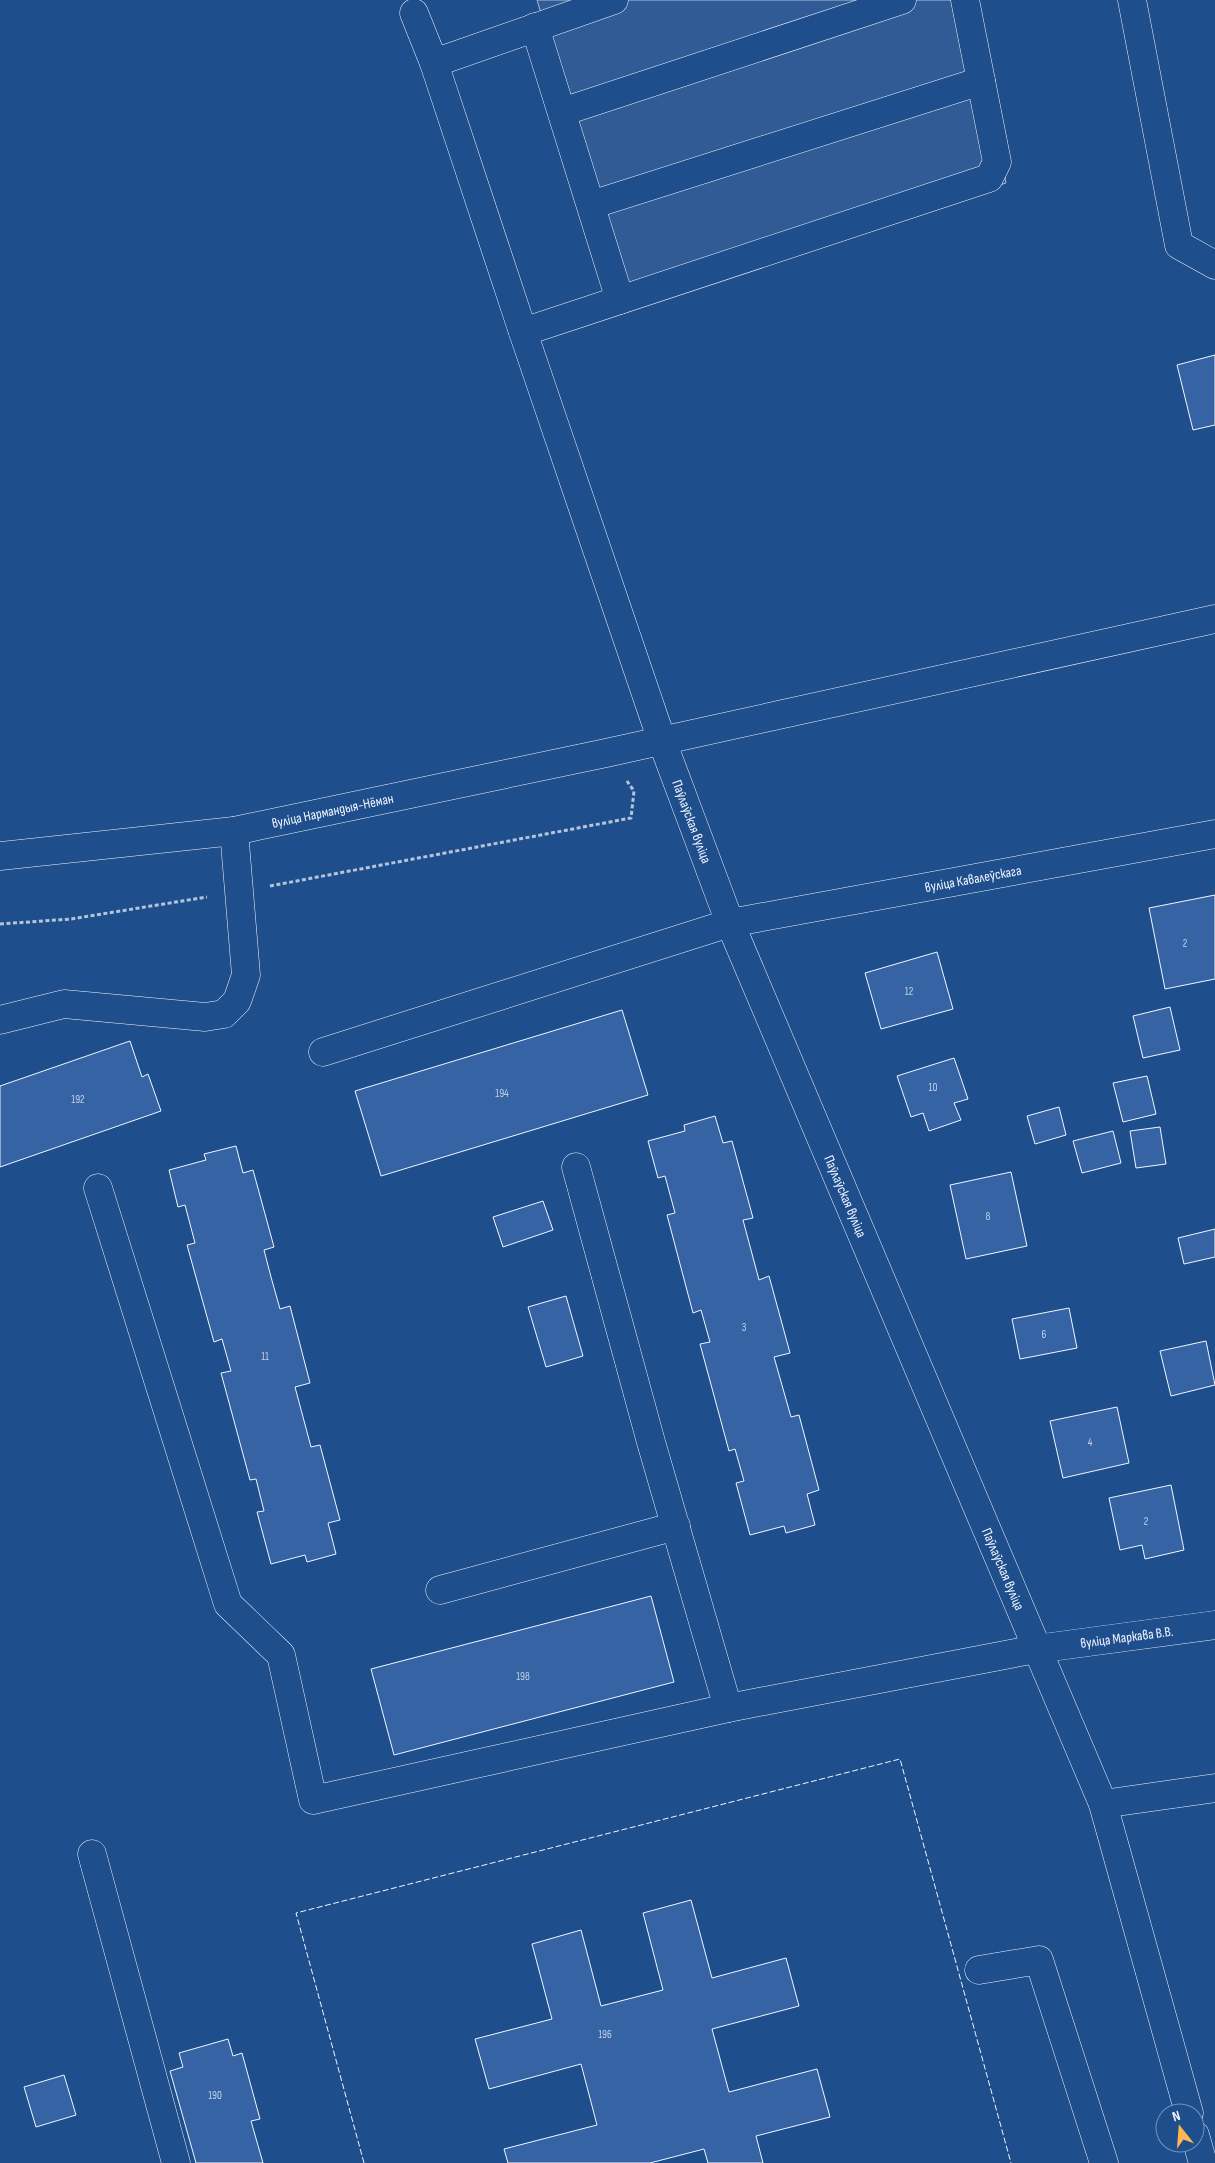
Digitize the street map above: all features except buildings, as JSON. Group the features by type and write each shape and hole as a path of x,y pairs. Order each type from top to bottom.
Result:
{"street":[{"path":"434,62 614,0"},
{"path":"562,112 902,0"},
{"path":"523,332 989,178 997,162 965,0"},
{"path":"1132,0 1180,245 1215,265"},
{"name":"Паўлаўская вуліца","path":"414,13 434,62 523,332 662,741 730,923 1103,1804 1186,2103"},
{"path":"535,27 620,300"},
{"path":"591,205 981,81"},
{"name":"вуліца Нармандыя-Нёман","path":"0,856 234,831 662,741 1215,619"},
{"path":"0,1020 64,1004 205,1017 224,1014 238,1001 246,975 234,831"},
{"name":"вуліца Кавалеўскага","path":"323,1052 730,923 1215,834"},
{"path":"576,1166 651,1442 728,1708"},
{"name":"вуліца Маркава В.В.","path":"98,1188 228,1604 282,1655 313,1800 728,1708 1036,1648 1215,1625"},
{"path":"440,1590 676,1526"},
{"path":"1103,1804 1215,1788"},
{"path":"92,1854 176,2163"},
{"path":"979,1970 1039,1960 1104,2163"}],"path":[{"path":"0,924 70,919 239,892 631,818"}],"shaded area":[{"path":"537,0 973,0 1006,183 630,307"}],"fence":[{"path":"364,2163 296,1913 900,1759 1011,2163"}]}
